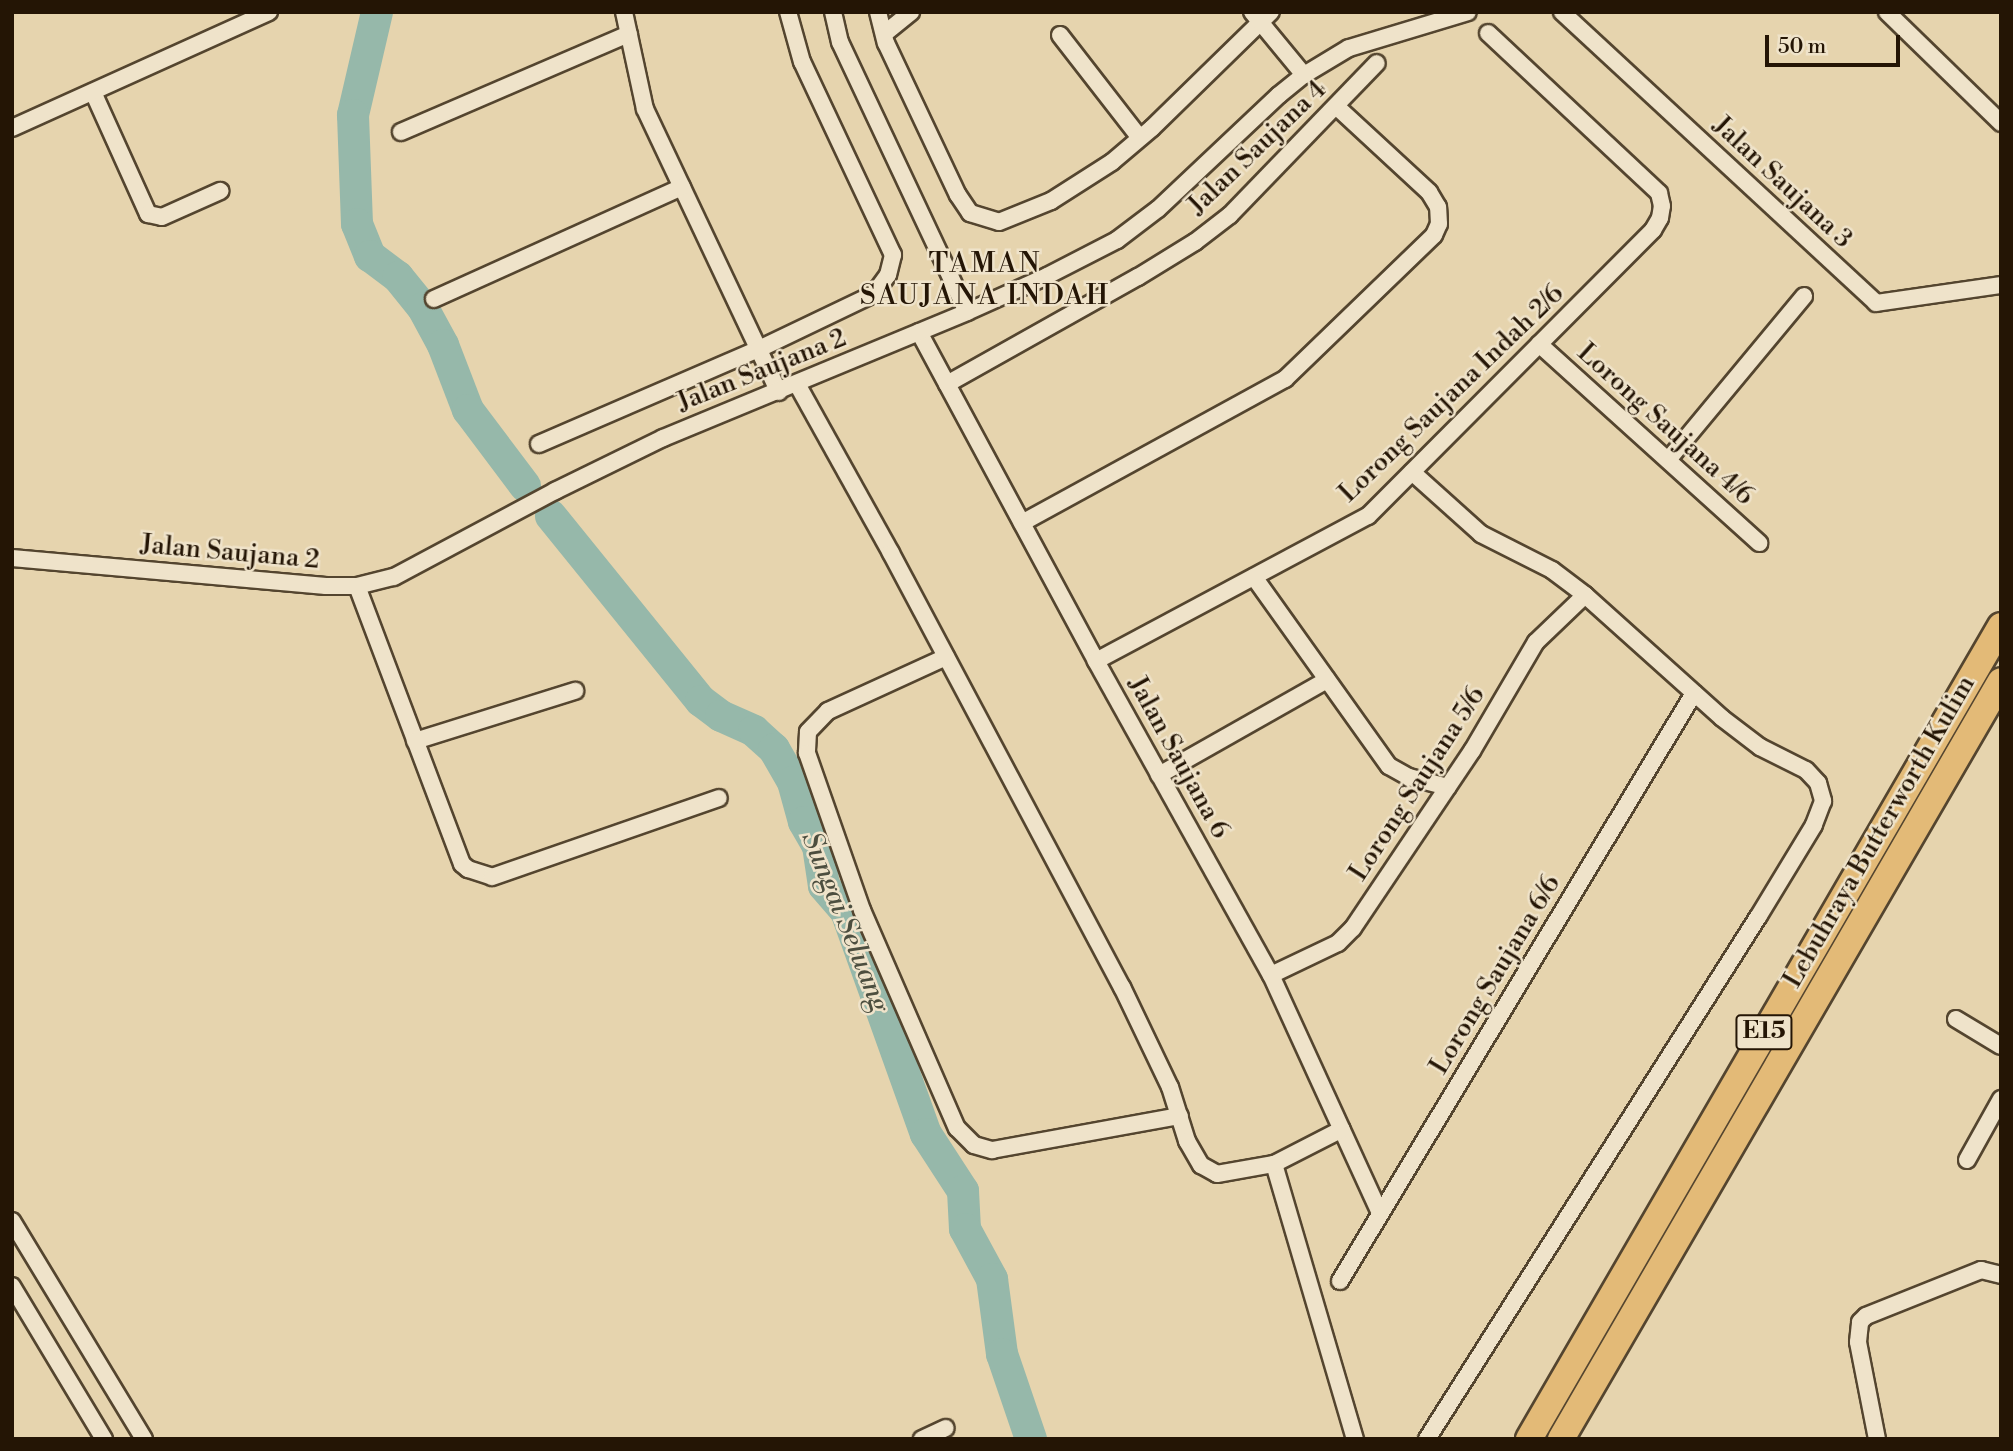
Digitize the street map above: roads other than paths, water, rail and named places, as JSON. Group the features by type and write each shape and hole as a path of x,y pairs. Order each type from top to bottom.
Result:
{"highway":[{"name":"Lebuhraya Butterworth Kulim","path":"1529,1439 2001,626"},
{"name":"Lebuhraya Butterworth Kulim","path":"1561,1439 2001,681"}],"street":[{"path":"12,128 269,12"},
{"path":"624,12 645,109 779,392"},
{"path":"539,444 759,349 874,294 888,275 893,255 799,55 788,12"},
{"path":"833,12 845,53 967,312"},
{"path":"878,12 884,33 958,195 970,213 999,222 1014,219 1051,201 1112,162 1140,138 1262,16 1304,75"},
{"path":"884,33 911,12"},
{"name":"Jalan Saujana 2","path":"12,558 326,586 357,586 394,578 555,491 650,444 967,312 1047,276 1117,240 1158,209 1279,95 1304,75 1349,48 1468,12"},
{"name":"Jalan Saujana 3","path":"1562,12 1875,303 2001,285"},
{"path":"1886,12 2001,123"},
{"name":"Lorong Saujana Indah 2/6","path":"1096,661 1368,516 1653,230 1660,218 1662,206 1659,193 1488,33"},
{"path":"401,132 629,34"},
{"path":"1060,36 1140,138"},
{"name":"Jalan Saujana 4","path":"947,384 1195,242 1230,215 1377,63"},
{"path":"93,92 148,214 162,217 220,191"},
{"path":"1022,523 1285,379 1434,234 1439,224 1438,207 1429,192 1337,107"},
{"path":"434,299 682,187"},
{"path":"1668,460 1804,296"},
{"name":"Jalan Saujana 6","path":"919,332 1096,661 1271,975 1381,1213"},
{"name":"Lorong Saujana 4/6","path":"1539,345 1759,543"},
{"path":"797,384 1122,987 1170,1087 1187,1141 1201,1165 1217,1174 1274,1164 1342,1129"},
{"path":"1412,472 1480,534 1552,570 1585,595 1694,693 1760,747 1806,771 1818,783 1823,801 1814,825 1758,917 1427,1439"},
{"path":"1254,577 1389,766 1409,776 1448,786"},
{"path":"357,586 462,864 480,875 492,877 719,798"},
{"name":"Lorong Saujana 5/6","path":"1271,975 1338,943 1353,928 1448,786 1536,642 1585,595"},
{"path":"946,657 828,711 808,732 807,753 862,910 957,1128 974,1145 992,1150 1180,1116"},
{"path":"1159,775 1327,680"},
{"path":"415,741 575,691"},
{"name":"Lorong Saujana 6/6","path":"1340,1281 1694,693"},
{"path":"1956,1018 2001,1046"},
{"path":"1967,1160 2001,1099"},
{"path":"1274,1164 1355,1439"},
{"path":"12,1221 144,1439"},
{"path":"1877,1439 1858,1342 1857,1329 1860,1322 1866,1316 1981,1270 2001,1275"},
{"path":"12,1286 104,1439"},
{"path":"922,1439 946,1428"}],"waterway":[{"name":"Sungai Seluang","path":"377,12 353,115 357,224 370,256 398,277 423,308 443,345 468,410 525,486"},
{"name":"Sungai Seluang","path":"551,516 701,701 721,716 754,731 774,749 793,782 804,822 818,846 824,886 846,911 926,1134 963,1191 965,1229 992,1279 1002,1354 1031,1439"}],"district":[{"name":"TAMAN SAUJANA INDAH","path":"985,280"}]}
